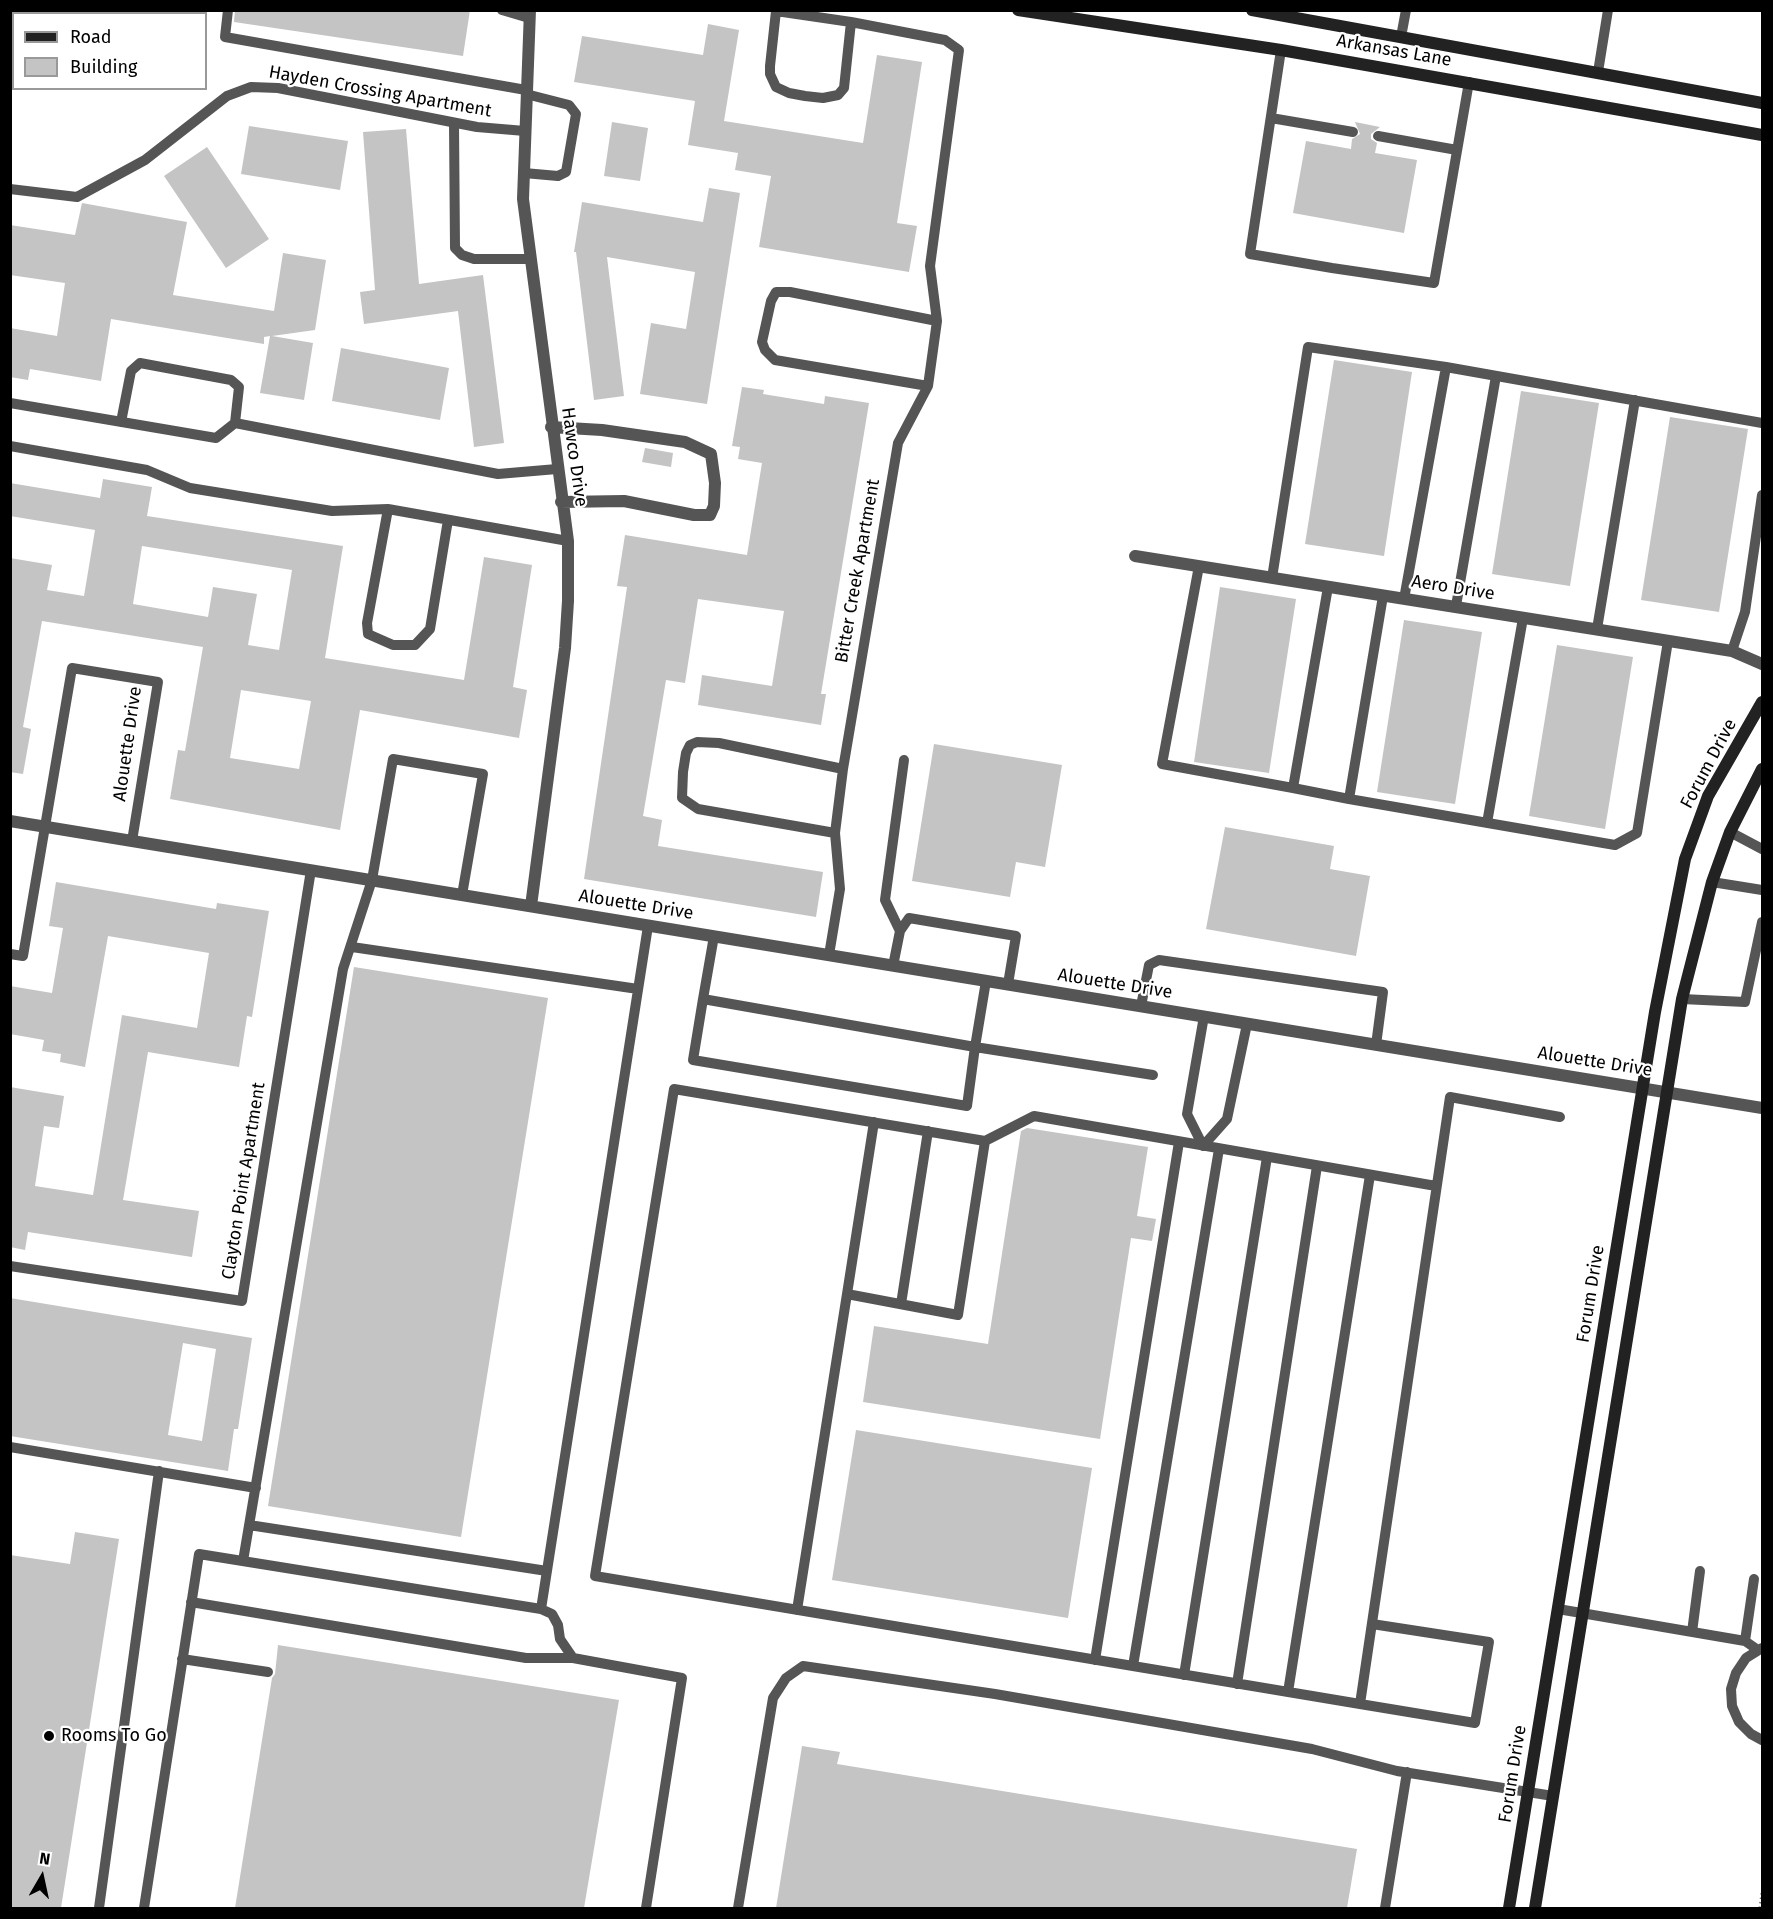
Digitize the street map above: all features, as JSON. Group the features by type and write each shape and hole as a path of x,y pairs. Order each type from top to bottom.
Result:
{"street":[{"name":"Arkansas Lane","path":"1252,10 1762,104"},
{"name":"Arkansas Lane","path":"1027,11 1281,50 1762,135"},
{"name":"Hawco Drive","path":"530,14 523,200 556,469 568,541 565,648 531,906"},
{"path":"551,427 602,430 685,442 711,454 715,483 714,506 710,515 694,515 624,501 561,502"},
{"name":"Aero Drive","path":"1135,556 1732,651 1762,664"},
{"name":"Forum Drive","path":"1509,1908 1655,1012 1685,859 1708,796 1762,702"},
{"path":"1535,1908 1682,999 1712,882 1730,832 1762,769"},
{"name":"Alouette Drive","path":"10,821 1762,1108"}],"lane":[{"path":"228,10 225,37 526,92 569,105 576,114 566,172 558,176 524,173"},
{"path":"502,10 530,14"},
{"path":"1401,37 1406,10"},
{"path":"1598,72 1608,10"},
{"name":"Bitter Creek Apartment","path":"829,955 840,889 835,833 843,769 898,443 928,386 937,321 930,266 959,50 945,40 851,22 775,11 770,74 776,87 789,93 805,96 823,98 838,95 844,88 851,22"},
{"path":"1281,50 1250,254 1434,283 1468,82"},
{"name":"Hayden Crossing Apartment","path":"10,189 77,197 145,160 227,96 251,87 278,87 454,123 525,131"},
{"path":"1271,118 1353,132"},
{"path":"454,123 455,248 462,255 474,259 530,259"},
{"path":"1378,136 1457,150"},
{"path":"928,386 775,360 765,350 762,342 771,301 776,292 790,292 937,321"},
{"path":"1272,578 1308,347 1446,367 1762,423"},
{"path":"10,403 121,422 216,438 235,423 239,387 231,380 140,363 131,371 121,422"},
{"path":"1404,599 1446,367"},
{"path":"1456,606 1496,376"},
{"path":"1597,629 1635,400"},
{"path":"235,423 498,474 556,469"},
{"path":"10,446 147,470 190,488 332,511 388,509 568,541"},
{"path":"1732,651 1745,612 1762,495"},
{"path":"388,509 368,634 393,645 415,645 430,629 448,520"},
{"path":"1199,566 1162,765 1615,845 1637,833 1668,640"},
{"path":"1293,788 1328,587"},
{"path":"1348,799 1383,596"},
{"path":"1487,823 1524,618"},
{"name":"Alouette Drive","path":"46,827 72,668 158,682 132,841"},
{"path":"835,833 698,808 682,798 683,772 686,753 690,745 697,742 719,743 843,769"},
{"path":"243,1561 343,969 372,880 393,759 483,774 462,895"},
{"path":"900,931 885,900 904,760"},
{"path":"10,954 23,956 46,827"},
{"path":"1730,832 1762,849"},
{"name":"Clayton Point Apartment","path":"10,1266 242,1301 311,870"},
{"path":"1712,882 1762,890"},
{"path":"893,966 900,931 909,918 1016,936 1008,984"},
{"path":"1682,999 1745,1002 1762,922"},
{"path":"541,1609 648,926"},
{"path":"714,936 693,1060 967,1106 986,981"},
{"path":"352,946 638,989"},
{"path":"1141,1006 1149,965 1159,960 1383,992 1376,1045"},
{"path":"703,999 975,1047 1152,1075"},
{"path":"1203,1146 1188,1114 1204,1016"},
{"path":"1203,1146 1227,1119 1247,1024"},
{"path":"1372,1624 1489,1642 1475,1724 595,1576 674,1089 985,1141 1034,1116 1436,1186"},
{"path":"1360,1704 1450,1097 1560,1117"},
{"path":"797,1610 874,1122"},
{"path":"901,1304 928,1131"},
{"path":"847,1294 958,1316 985,1141"},
{"path":"1095,1660 1179,1142"},
{"path":"1133,1666 1219,1149"},
{"path":"1184,1675 1267,1157"},
{"path":"1238,1684 1317,1166"},
{"path":"1288,1692 1370,1175"},
{"path":"10,1447 256,1488"},
{"path":"99,1908 159,1471"},
{"path":"249,1525 547,1571"},
{"path":"144,1908 199,1554 541,1609 552,1614 558,1625 560,1639 573,1658"},
{"path":"1692,1632 1700,1571"},
{"path":"1745,1641 1754,1579"},
{"path":"191,1602 526,1658 573,1658 682,1678 646,1908"},
{"path":"1558,1609 1745,1641 1760,1649 1746,1659 1736,1673 1731,1689 1732,1706 1739,1722 1751,1734 1762,1740"},
{"path":"182,1659 268,1672"},
{"path":"738,1908 773,1698 786,1678 803,1666 995,1694 1312,1749 1407,1772 1553,1796"},
{"path":"1385,1908 1407,1772"}],"path":[{"path":"1760,1908 1762,1893"}],"building":[{"path":"235,10 470,10 463,56 234,22"},
{"path":"708,24 739,30 724,121 863,143 877,55 922,62 897,223 917,226 909,272 759,247 771,176 735,170 738,153 688,145 695,101 574,82 582,36 703,55"},
{"path":"612,122 648,128 640,181 604,176"},
{"path":"1355,122 1380,127 1371,134 1371,139 1377,143 1375,153 1417,160 1404,233 1293,213 1306,141 1351,149 1352,139 1360,134"},
{"path":"249,126 348,141 340,190 241,174"},
{"path":"406,129 419,284 483,275 504,443 474,447 458,311 364,324 360,292 375,290 363,132"},
{"path":"207,147 269,239 226,268 164,176"},
{"path":"709,188 740,193 707,404 640,394 651,323 686,329 695,272 607,257 624,396 594,400 576,252 574,252 582,202 703,222"},
{"path":"82,203 187,222 173,295 274,311 283,253 326,260 315,330 272,336 313,343 304,400 260,393 270,336 264,337 264,344 111,319 101,381 30,369 28,380 10,377 10,328 57,336 65,283 10,275 10,225 75,235"},
{"path":"341,348 449,368 440,420 332,401"},
{"path":"1334,360 1412,372 1384,556 1305,544"},
{"path":"742,387 764,390 763,394 824,404 825,396 869,403 821,694 826,694 821,725 698,705 702,675 772,686 784,611 698,599 685,683 666,680 643,816 662,820 658,846 823,872 816,917 584,879 627,587 617,586 625,535 747,555 762,463 738,459 740,447 732,446"},
{"path":"1521,391 1599,403 1570,586 1492,574"},
{"path":"1670,417 1748,429 1719,612 1641,600"},
{"path":"645,448 673,453 671,467 642,462"},
{"path":"103,479 152,487 147,516 343,546 325,658 464,680 484,557 532,565 513,687 527,690 519,738 360,710 340,830 170,799 178,750 185,751 203,647 42,621 23,727 31,729 23,774 10,772 10,558 52,565 47,590 84,596 95,530 10,516 10,483 100,498","holes":["142,546 292,570 279,650 248,645 257,594 213,587 208,617 133,604","241,690 311,701 299,769 230,758"]},
{"path":"1220,587 1296,599 1269,773 1194,762"},
{"path":"1404,620 1482,632 1455,804 1377,792"},
{"path":"1557,645 1633,657 1605,829 1529,816"},
{"path":"934,744 1062,765 1045,867 1016,862 1010,897 912,881"},
{"path":"1225,827 1334,846 1330,869 1370,876 1356,956 1206,929"},
{"path":"56,882 216,909 217,903 269,911 252,1017 247,1016 239,1067 148,1052 123,1200 199,1211 192,1257 28,1232 25,1250 10,1247 10,1087 64,1096 59,1128 44,1126 35,1186 93,1195 122,1015 197,1028 209,953 108,936 85,1067 60,1062 61,1054 42,1051 44,1040 10,1034 10,986 52,993 63,928 49,926"},
{"path":"354,967 548,998 461,1537 268,1506"},
{"path":"1027,1128 1148,1147 1137,1216 1156,1219 1152,1241 1131,1238 1100,1439 863,1402 874,1326 988,1344 1021,1131"},
{"path":"10,1298 252,1338 238,1429 234,1429 228,1471 10,1436","holes":["183,1343 216,1349 202,1441 168,1435"]},
{"path":"856,1430 1092,1468 1068,1618 832,1580"},
{"name":"Rooms To Go","path":"75,1532 119,1539 61,1908 10,1908 10,1555 70,1564"},
{"path":"278,1645 619,1700 584,1908 235,1908"},
{"path":"802,1746 840,1752 837,1764 1357,1849 1347,1908 776,1908"}],"place":[{"name":"Rooms To Go","path":"49,1736"}]}
